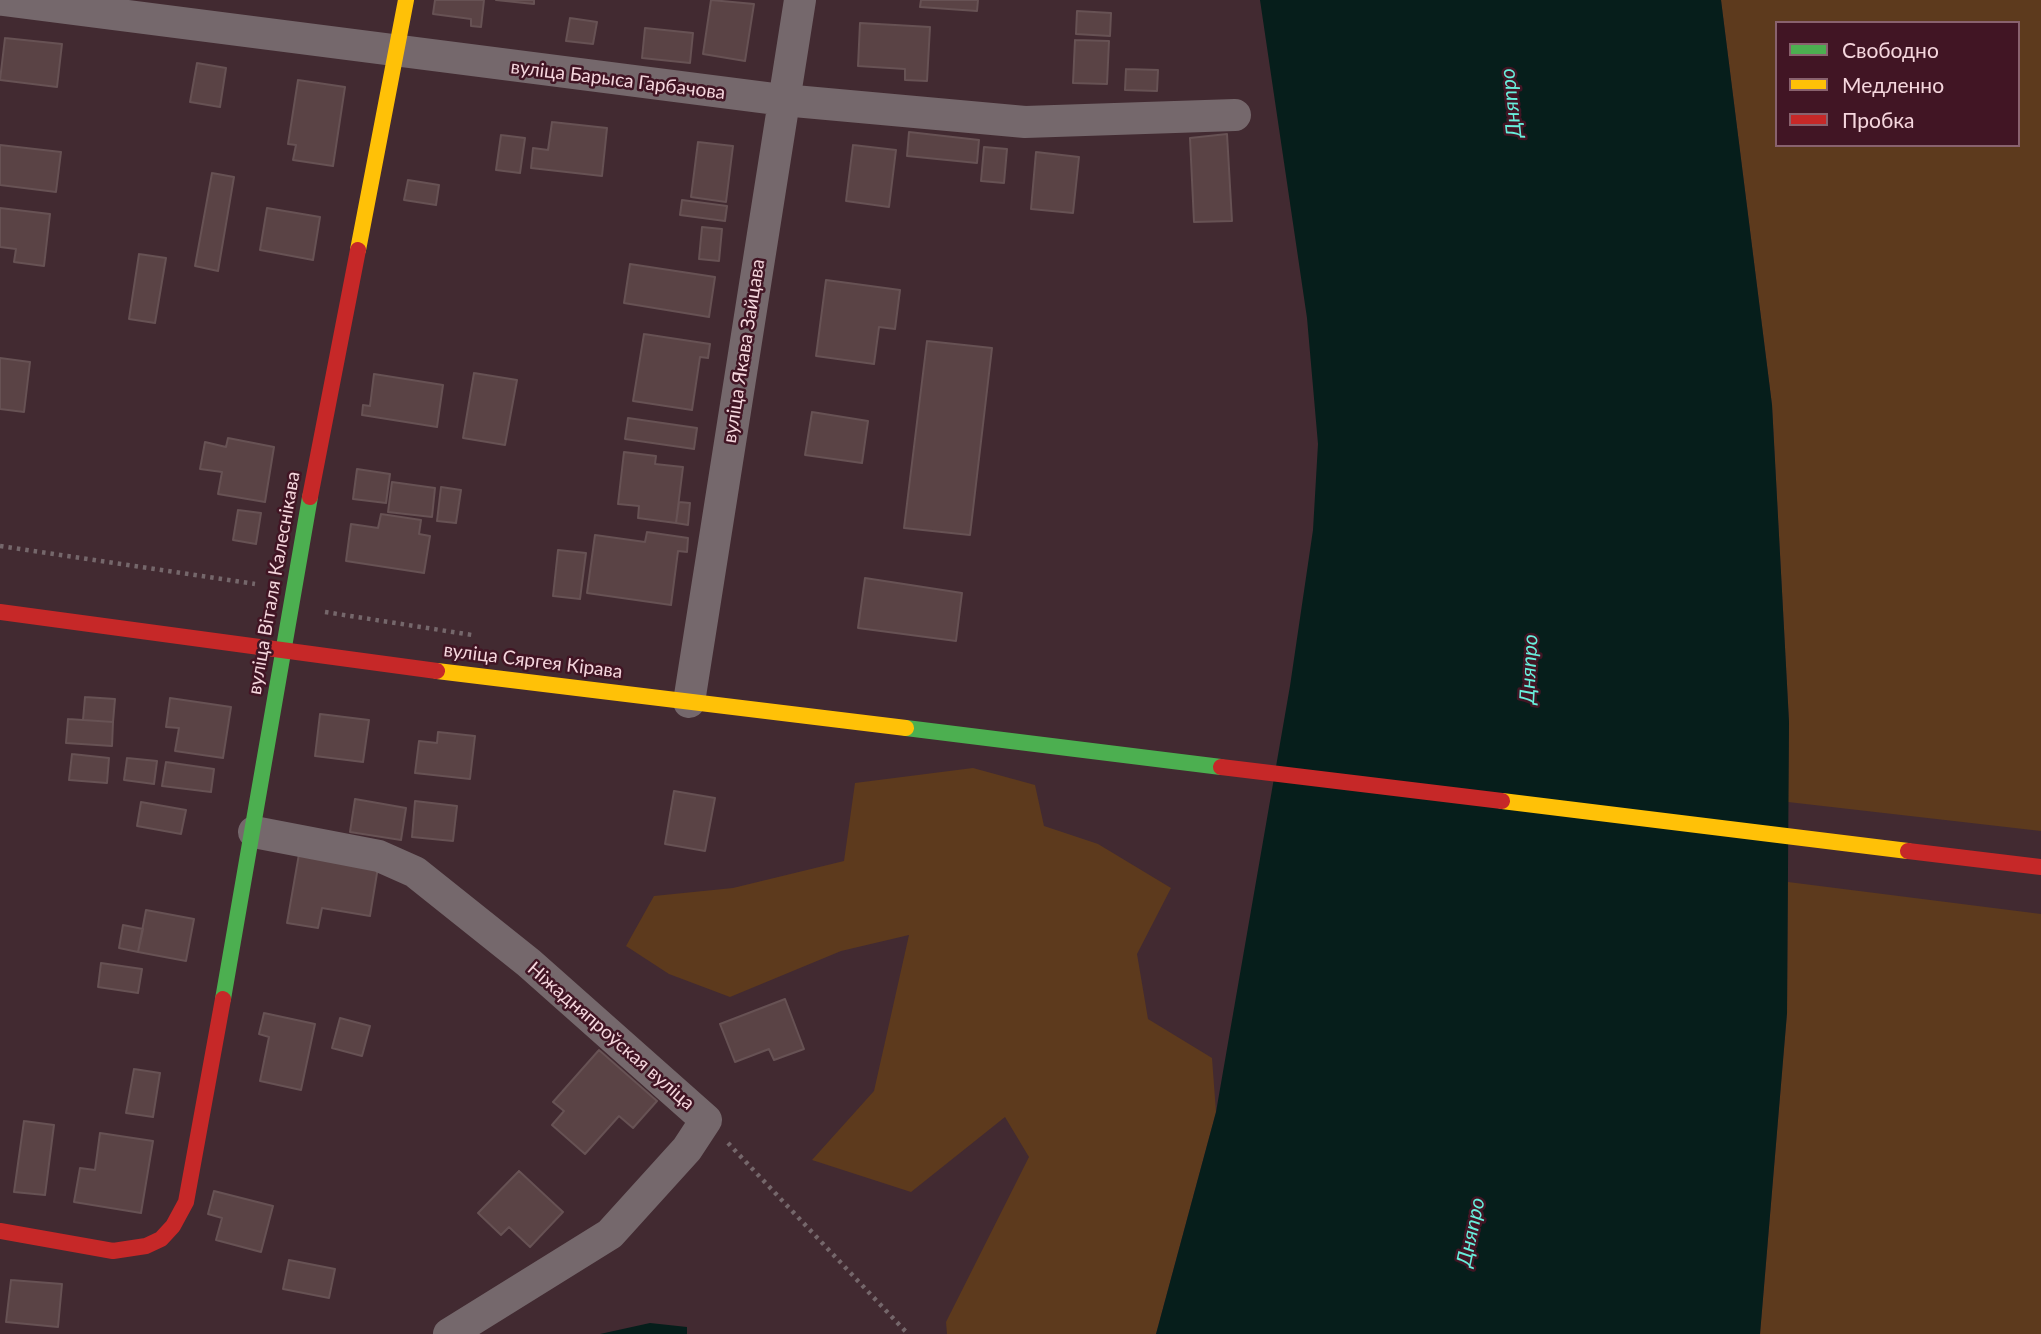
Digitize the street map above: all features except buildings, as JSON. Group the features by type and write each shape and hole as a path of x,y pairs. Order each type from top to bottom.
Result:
{"main road":[{"name":"вуліца Віталя Калеснікава","path":"0,1231 113,1251 146,1246 161,1239 173,1226 186,1202 254,832 290,598 406,0"},
{"name":"вуліца Сяргея Кірава","path":"0,612 282,652 2041,867"}],"street":[{"name":"вуліца Барыса Гарбачова","path":"3,0 783,100 1025,122 1235,115"},
{"name":"вуліца Якава Зайцава","path":"689,702 800,0"},
{"name":"Ніжадняпроўская вуліца","path":"254,832 379,856 415,872 529,963 706,1120 687,1149 610,1234 449,1334"}],"path":[{"path":"0,547 258,585 320,612 480,636"},
{"path":"706,1120 908,1334"}],"shaded area":[{"path":"1721,0 2041,0 2041,831 1788,802 1789,722 1772,405"},
{"path":"973,768 1035,785 1044,826 1098,844 1171,888 1137,954 1148,1019 1212,1058 1216,1112 1156,1334 947,1334 946,1322 1029,1157 1005,1117 911,1192 812,1160 874,1091 909,935 841,951 730,997 669,974 626,946 654,896 733,888 844,861 855,783"},
{"path":"1788,882 2041,914 2041,1334 1760,1334 1787,1013"}],"water":[{"name":"Дняпро","path":"1260,0 1721,0 1772,405 1789,722 1787,1013 1760,1334 1156,1334 1216,1112 1290,686 1313,530 1318,444 1307,318"},
{"path":"650,1323 687,1327 687,1334 600,1334"}],"traffic: fast":[{"path":"223,999 310,497"},
{"path":"906,728 1221,767"}],"traffic: slow":[{"path":"358,250 406,0"},
{"path":"437,671 906,728"},
{"path":"1502,801 1908,851"}],"traffic: jam":[{"path":"310,497 358,250"},
{"path":"0,612 437,671"},
{"path":"1221,767 1502,801"},
{"path":"1908,851 2041,867"},
{"path":"0,1231 113,1251 146,1246 161,1239 173,1226 186,1202 223,999"}]}
